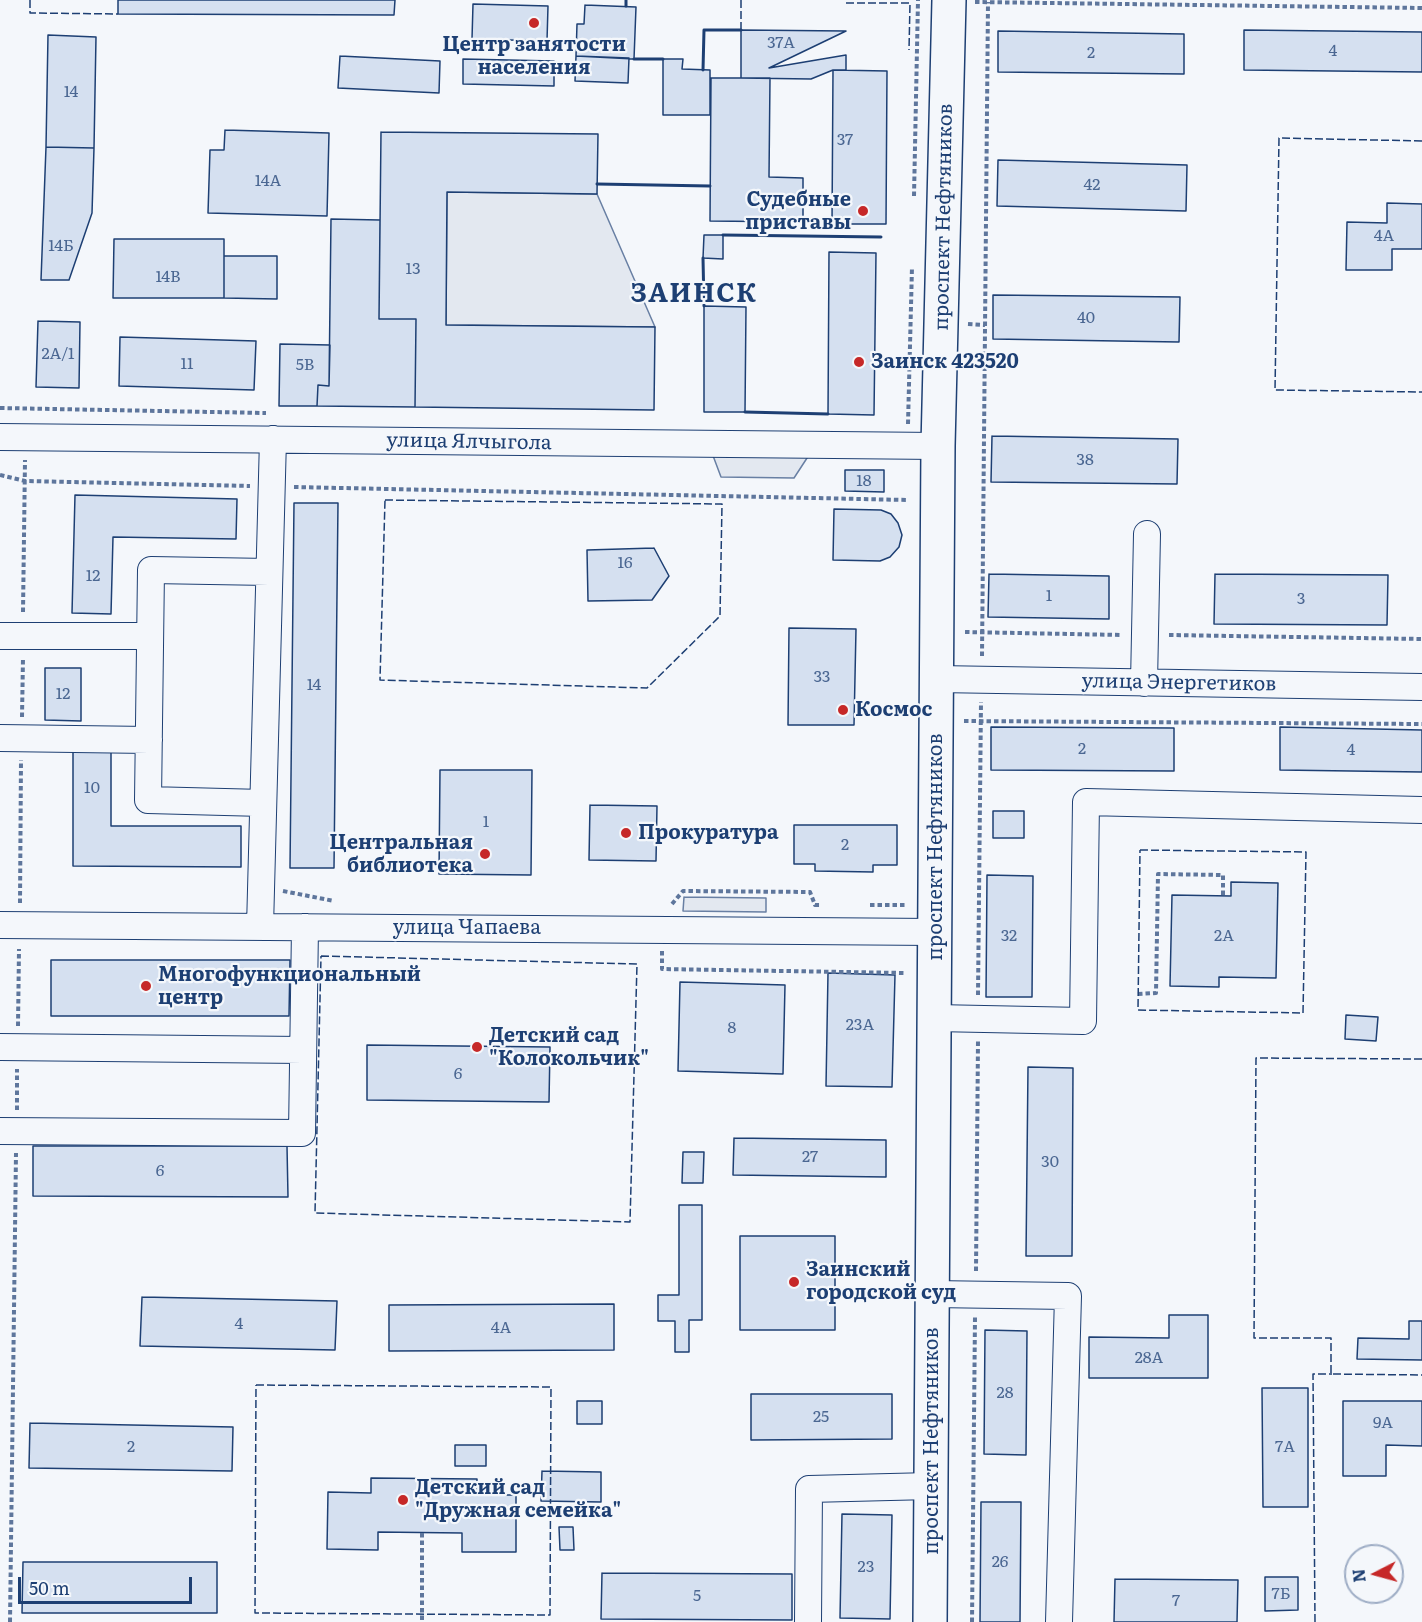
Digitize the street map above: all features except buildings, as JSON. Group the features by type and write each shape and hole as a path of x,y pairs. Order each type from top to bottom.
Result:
{"main road":[{"name":"проспект Нефтяников","path":"930,1622 938,446 950,1"}],"street":[{"name":"улица Ялчыгола","path":"0,437 938,446"},
{"path":"260,927 273,439"},
{"path":"1144,683 1147,534"},
{"path":"263,802 148,800 151,570 269,572"},
{"path":"12,636 150,636"},
{"name":"улица Энергетиков","path":"937,679 1422,687"},
{"path":"11,738 149,740"},
{"path":"935,1018 1083,1021 1086,802 1422,810"},
{"name":"улица Чапаева","path":"10,925 935,932"},
{"path":"8,1131 302,1133 305,927"},
{"path":"9,1047 303,1050"},
{"path":"933,1294 1068,1296 1059,1622"},
{"path":"808,1622 810,1489 931,1486"}],"path":[{"path":"918,0 1422,8"},
{"path":"972,1622 988,2"},
{"path":"10,1622 8,1131 12,636 25,481 26,408"},
{"path":"0,475 25,481 908,500"},
{"path":"936,721 1422,724"},
{"path":"1138,994 1156,993 1158,874 1223,875 1223,896"},
{"path":"261,886 342,901"},
{"path":"662,904 673,904 683,891 695,891 810,892 815,904 826,905"},
{"path":"860,905 905,905"},
{"path":"662,950 662,969 904,973"},
{"path":"422,1533 422,1622"}],"shaded area":[{"path":"447,192 597,194 655,327 446,325"},
{"path":"712,453 809,455 794,478 721,477"},
{"path":"684,897 766,898 766,912 683,911"}],"fence":[{"path":"30,0 30,13 118,14"},
{"path":"741,0 741,30"},
{"path":"846,3 910,3 909,50"},
{"path":"1422,141 1279,138 1275,390 1422,392"},
{"path":"385,500 722,504 720,616 647,688 380,680 385,500"},
{"path":"1140,850 1306,852 1303,1013 1138,1010 1140,850"},
{"path":"321,956 637,964 630,1222 315,1213 321,956"},
{"path":"1422,1059 1256,1058 1254,1338 1331,1338 1331,1374 1422,1375"},
{"path":"1315,1622 1313,1374 1332,1374"},
{"path":"256,1385 551,1387 550,1615 255,1613 256,1385"}],"wall":[{"path":"626,0 626,6"},
{"path":"703,70 704,30 741,30"},
{"path":"634,59 663,59"},
{"path":"597,184 710,186"},
{"path":"723,235 881,237"},
{"path":"703,258 704,306"},
{"path":"745,412 828,414"}],"place":[{"name":"Центр занятости населения","path":"534,23"},
{"name":"Судебные приставы","path":"863,211"},
{"name":"Заинск 423520","path":"859,362"},
{"name":"Космос","path":"843,710"},
{"name":"Прокуратура","path":"626,833"},
{"name":"Центральная библиотека","path":"485,854"},
{"name":"Многофункциональный центр","path":"146,986"},
{"name":"Детский сад \"Колокольчик\"","path":"477,1047"},
{"name":"Заинский городской суд","path":"794,1282"},
{"name":"Детский сад \"Дружная семейка\"","path":"403,1500"}],"district":[{"name":"ЗАИНСК","path":"694,294"}]}
